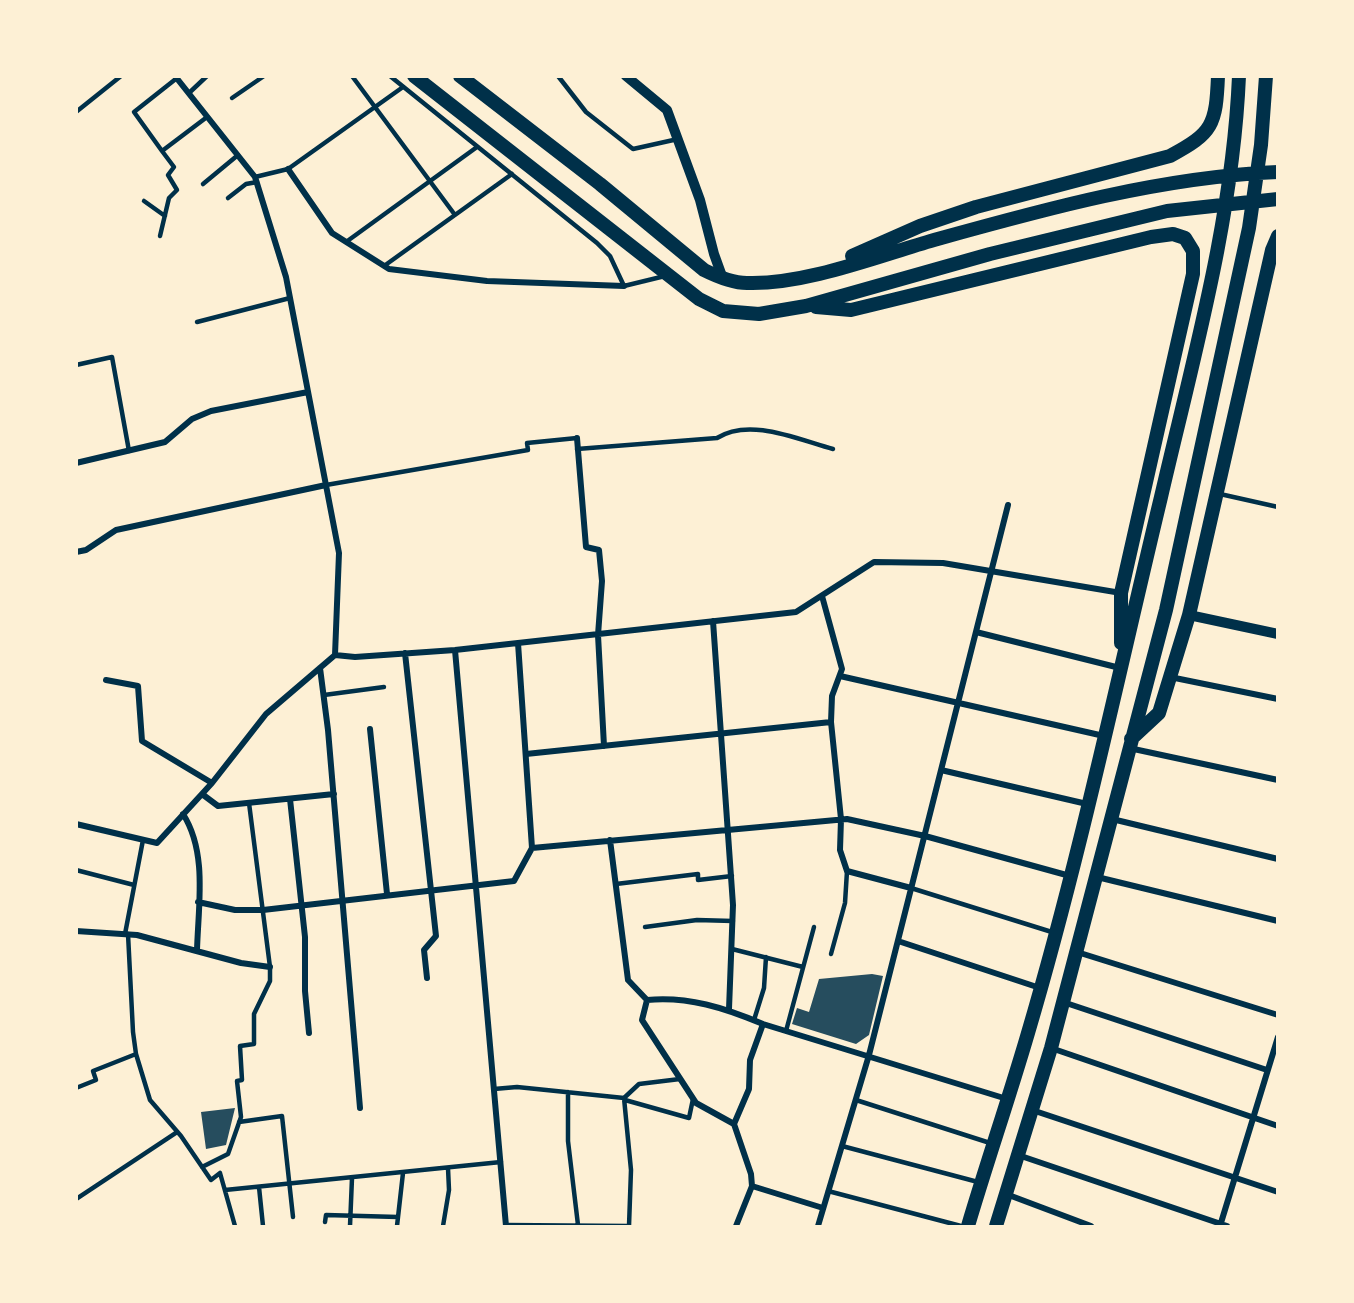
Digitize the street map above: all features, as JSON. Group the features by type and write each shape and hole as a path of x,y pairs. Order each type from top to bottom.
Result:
{"main road":[{"path":"414,76 699,298 723,311 759,314 806,306 990,254 1167,211 1278,199"},
{"path":"460,76 600,184 704,270 723,279 747,283 806,276 984,226 1160,185 1278,172"},
{"path":"806,276 920,226 965,211 1170,156 1198,141 1210,126 1217,107 1218,76"},
{"path":"968,1227 1055,933 1120,669 1221,228 1234,141 1239,76"},
{"path":"996,1227 1064,1002 1129,744 1166,610 1249,228 1261,145 1266,76"},
{"path":"806,306 851,310 1151,237 1173,234 1185,237 1193,251 1193,274 1121,593 1120,669"},
{"path":"1129,744 1159,713 1189,615 1272,250 1278,236"}],"street":[{"path":"626,76 667,110 700,200 714,255 723,279"},
{"path":"176,77 256,180 291,298 339,553 335,655"},
{"path":"288,169 332,233 389,269 487,282 624,286"},
{"path":"76,463 165,442 192,419 211,411 308,392"},
{"path":"576,438 586,547 599,550 602,581 598,635 604,746"},
{"path":"76,552 86,550 116,530 326,485"},
{"path":"819,1226 869,1055 1008,505"},
{"path":"76,824 157,843 212,783 266,714 335,655 355,657 455,650 796,612 874,562 943,563 1121,593"},
{"path":"822,596 842,669 832,696 831,722 841,819 840,850 847,871 911,888"},
{"path":"1189,615 1278,634"},
{"path":"713,621 732,876 733,921 729,1009"},
{"path":"976,632 1120,669"},
{"path":"198,902 235,910 262,910 514,881 532,848 518,643"},
{"path":"455,650 506,1226"},
{"path":"405,653 436,936 424,950 427,978"},
{"path":"320,668 334,794 360,1108"},
{"path":"840,676 1104,736"},
{"path":"1170,677 1278,699"},
{"path":"106,680 138,686 142,741 212,783"},
{"path":"526,754 831,722"},
{"path":"370,729 387,894"},
{"path":"1129,744 1278,780"},
{"path":"941,770 1088,804"},
{"path":"202,794 218,806 334,794"},
{"path":"290,799 309,1033"},
{"path":"183,814 192,828 200,886 197,951"},
{"path":"532,848 841,819 924,836 1070,876"},
{"path":"1111,819 1278,859"},
{"path":"610,840 628,980 647,1000 690,1001 729,1009 763,1024 1007,1099"},
{"path":"1096,877 1278,921"},
{"path":"76,931 126,934 242,963 270,967"},
{"path":"898,940 1040,988"},
{"path":"1077,952 1278,1015"},
{"path":"647,1000 642,1020 693,1099 734,1124 751,1174 752,1185 736,1227"},
{"path":"1064,1002 1267,1070"},
{"path":"734,1124 749,1089 750,1060 763,1024"},
{"path":"1220,1227 1278,1037"},
{"path":"1051,1048 1278,1126"},
{"path":"1032,1110 1278,1192"},
{"path":"1018,1155 1227,1227"},
{"path":"752,1185 823,1208"},
{"path":"1006,1193 1091,1227"}],"lane":[{"path":"76,112 121,76"},
{"path":"189,93 207,76"},
{"path":"232,98 264,76"},
{"path":"352,76 455,215"},
{"path":"390,76 610,256 624,286 669,275"},
{"path":"558,76 586,112 633,149 678,139"},
{"path":"160,236 169,198 177,190 168,175 174,167 134,112 176,77"},
{"path":"228,198 246,184 288,169 377,108 403,87"},
{"path":"162,151 207,117"},
{"path":"346,242 477,147"},
{"path":"203,184 238,155"},
{"path":"384,266 512,174"},
{"path":"144,201 165,216"},
{"path":"196,322 291,298"},
{"path":"76,365 112,357 129,451"},
{"path":"577,449 717,438 729,431 741,429 755,429 833,449"},
{"path":"326,485 528,450 526,443 576,438"},
{"path":"1217,494 1278,507"},
{"path":"324,695 384,687"},
{"path":"202,1167 228,1154 239,1122 237,1081 242,1080 240,1047 254,1044 254,1014 270,981 249,802"},
{"path":"143,840 126,934 136,1054 150,1100 212,1180 220,1173 235,1227"},
{"path":"76,870 134,885"},
{"path":"831,954 845,903 847,871"},
{"path":"616,884 698,874 698,880 732,876"},
{"path":"911,888 1055,933"},
{"path":"645,927 697,920 733,921"},
{"path":"786,1031 814,927"},
{"path":"732,949 803,967"},
{"path":"754,1020 764,988 766,957"},
{"path":"76,1088 96,1080 93,1071 136,1054"},
{"path":"624,1099 639,1084 680,1080"},
{"path":"494,1089 517,1087 624,1099 689,1118 693,1099"},
{"path":"568,1092 568,1141 578,1225"},
{"path":"506,1226 629,1226 631,1170 624,1099"},
{"path":"856,1100 993,1144"},
{"path":"239,1122 282,1116 293,1217"},
{"path":"76,1199 177,1132"},
{"path":"842,1146 980,1183"},
{"path":"225,1190 501,1162"},
{"path":"443,1227 447,1209 448,1168"},
{"path":"397,1227 403,1173"},
{"path":"350,1227 352,1178"},
{"path":"259,1187 263,1227"},
{"path":"828,1191 961,1227"},
{"path":"325,1222 326,1215 398,1217"}],"building":[{"path":"872,974 883,976 869,1035 856,1044 792,1024 797,1008 809,1012 819,979"},
{"path":"235,1108 226,1145 206,1149 201,1112"}]}
